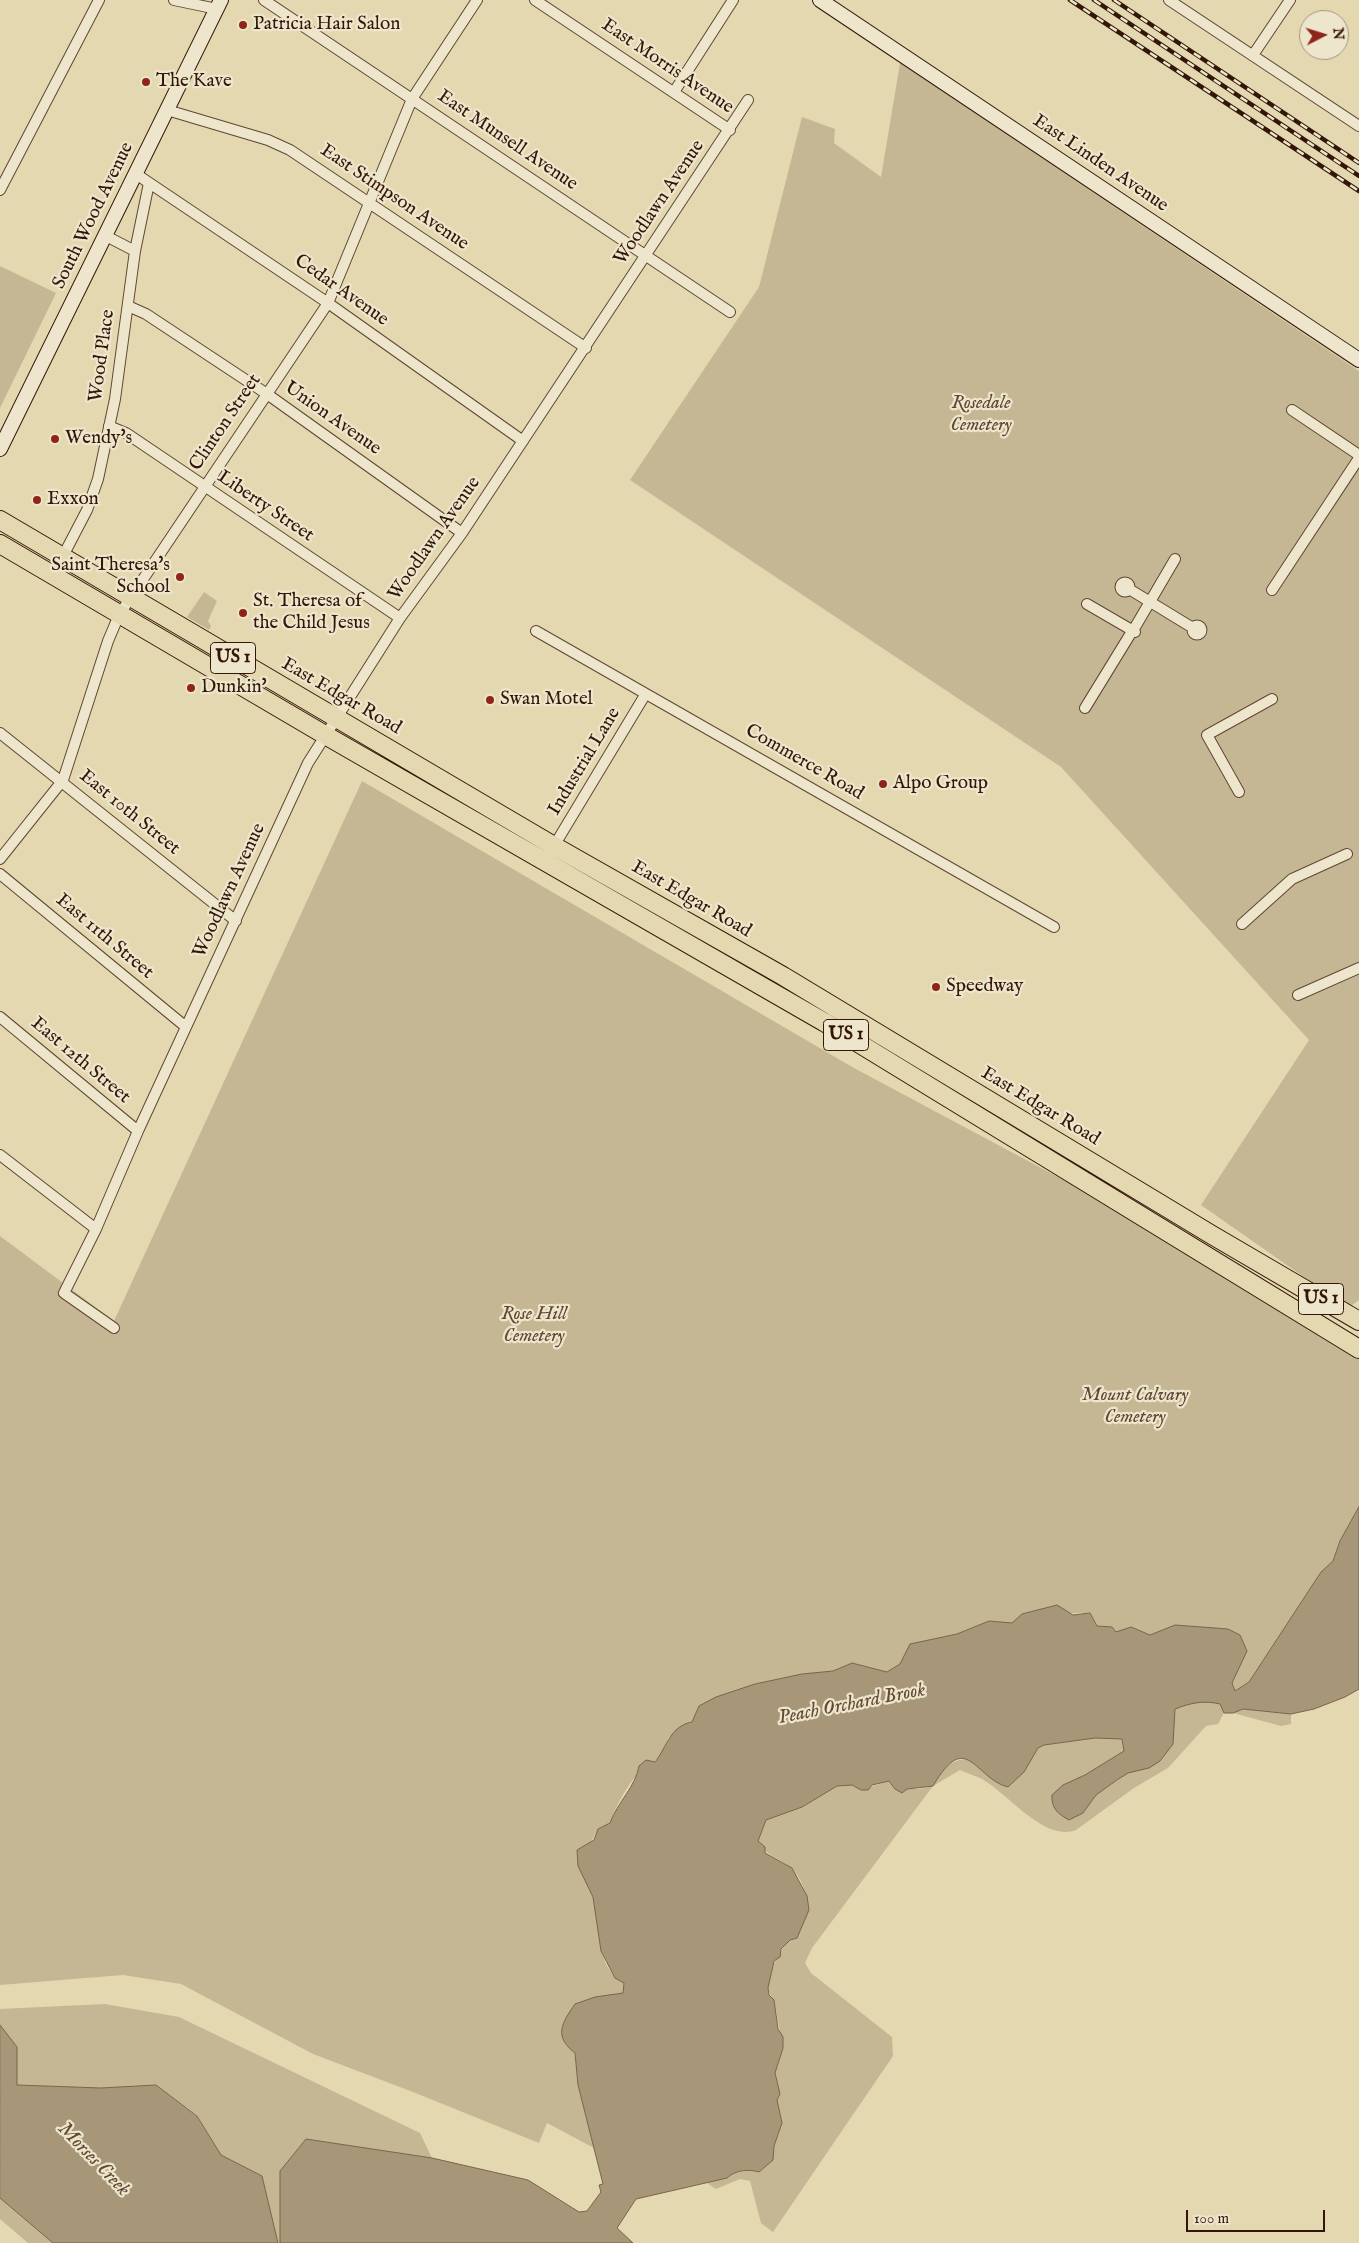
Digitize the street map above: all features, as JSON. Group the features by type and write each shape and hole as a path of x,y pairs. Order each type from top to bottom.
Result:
{"highway":[{"name":"East Edgar Road","path":"0,520 554,846 783,976 1283,1277 1338,1322 1358,1322"},
{"name":"US 1","path":"0,544 119,615"},
{"name":"East Edgar Road","path":"119,615 824,1022 1359,1349"}],"street":[{"path":"0,190 99,0"},
{"path":"174,0 219,5"},
{"name":"East Munsell Avenue","path":"264,0 730,312"},
{"name":"Clinton Street","path":"0,860 62,782 108,641 119,615 328,303 412,99 477,0"},
{"name":"East Morris Avenue","path":"535,0 730,130"},
{"path":"674,92 734,0"},
{"name":"East Linden Avenue","path":"820,0 1359,360"},
{"path":"1169,0 1359,126"},
{"path":"1253,55 1290,0"},
{"name":"South Wood Avenue","path":"0,449 219,5"},
{"name":"Woodlawn Avenue","path":"114,1328 64,1293 96,1229 138,1131 308,762 400,618 462,533 730,130 748,100"},
{"name":"East Stimpson Avenue","path":"167,110 268,140 290,150 586,348"},
{"name":"Cedar Avenue","path":"136,174 328,303 523,442"},
{"name":"Wood Place","path":"63,556 87,510 96,487 109,426 135,251 148,183"},
{"path":"106,236 135,251"},
{"name":"Union Avenue","path":"128,306 146,314 267,394 462,533"},
{"path":"1272,590 1359,457 1292,410"},
{"name":"Liberty Street","path":"109,426 126,433 204,488 400,618"},
{"path":"1085,708 1175,559"},
{"path":"1129,589 1193,628"},
{"path":"1088,604 1132,630"},
{"name":"Commerce Road","path":"536,631 645,695 758,756 1054,927"},
{"name":"Industrial Lane","path":"554,846 645,695"},
{"path":"1239,792 1207,735 1272,699"},
{"name":"East 10th Street","path":"0,732 236,921"},
{"path":"1242,924 1292,879 1347,854"},
{"name":"East 11th Street","path":"0,874 186,1027"},
{"path":"1298,995 1359,968"},
{"name":"East 12th Street","path":"0,1017 138,1131"},
{"path":"0,1155 96,1229"}],"green space":[{"name":"Rosedale Cemetery","path":"900,63 1359,371 1359,1300 1351,1306 1341,1303 1201,1205 1309,1040 1061,767 630,480 759,287 802,117 835,129 834,143 881,177"},
{"path":"0,266 56,293 0,408"},
{"path":"204,592 217,601 208,621 211,626 209,630 187,617"},
{"name":"Rose Hill Cemetery","path":"362,781 854,1068 1073,1185 1359,1359 1359,1507 1340,1541 1333,1561 1321,1572 1249,1682 1234,1691 1232,1683 1235,1677 1228,1629 1175,1625 1150,1635 1131,1627 1116,1632 1112,1627 1097,1626 1090,1613 1022,1614 1012,1623 989,1621 957,1634 911,1644 900,1664 887,1672 852,1663 833,1671 802,1674 755,1684 716,1697 692,1722 668,1738 660,1756 638,1774 630,1784 618,1804 610,1823 598,1829 578,1866 592,1894 603,1957 615,1976 624,1983 623,1993 595,1997 575,2053 578,2085 594,2148 547,2123 539,2143 313,2054 181,1984 123,1975 0,1985 0,1236 114,1321"},
{"path":"1209,1701 1220,1704 1224,1713 1218,1724 1206,1726 1168,1768 1134,1788 1076,1830 1064,1832 1052,1830 1040,1824 985,1781 960,1770 933,1786 947,1767 957,1761 969,1759 981,1768 1029,1764 1036,1750 1044,1745 1095,1738 1122,1739 1125,1751 1085,1775 1063,1785 1083,1813 1096,1795 1128,1773 1175,1719 1174,1709 1190,1703"},
{"path":"1243,1709 1291,1714 1291,1724 1281,1726 1233,1713"},
{"path":"889,1781 895,1789 919,1789 933,1786 812,1948 805,1963 811,1973 892,2037 893,2056 773,2232 761,2223 750,2181 740,2179 716,2189 707,2183 739,2172 759,2172 773,2160 774,2146 782,2123 777,2100 780,2094 775,2073 783,2048 774,2000 769,1990 769,1978 779,1954 809,1910 798,1876 786,1864 765,1851 758,1841 766,1820 802,1807 837,1786 852,1785 861,1790"},
{"path":"105,2004 179,2017 420,2133 432,2158 306,2139 280,2171 280,2243 278,2243 262,2176 221,2155 197,2115 156,2085 101,2088 17,2085 17,2047 0,2025 0,2009"},
{"path":"0,2198 53,2243 28,2243 0,2219"}],"water":[{"name":"Peach Orchard Brook","path":"1359,1507 1359,1689 1345,1697 1314,1709 1291,1714 1243,1709 1233,1713 1224,1713 1220,1704 1208,1702 1175,1709 1173,1744 1160,1761 1149,1768 1128,1773 1117,1780 1096,1795 1083,1813 1069,1820 1056,1810 1052,1795 1063,1785 1085,1775 1124,1751 1122,1739 1095,1738 1044,1745 1038,1748 1024,1772 1008,1787 996,1782 971,1761 963,1758 954,1760 933,1786 907,1789 902,1793 895,1789 889,1781 872,1785 868,1790 861,1790 852,1785 837,1786 802,1807 766,1820 758,1841 765,1847 765,1853 792,1868 807,1896 809,1910 797,1938 790,1940 781,1949 780,1957 774,1961 768,1988 769,1995 774,2000 778,2029 783,2037 783,2048 775,2073 780,2094 777,2100 782,2123 774,2146 773,2160 759,2172 747,2170 730,2175 727,2178 636,2199 617,2228 633,2243 280,2243 280,2171 306,2139 432,2158 528,2180 579,2212 587,2211 601,2192 599,2185 603,2184 578,2085 575,2053 564,2041 562,2029 566,2017 575,2004 595,1997 623,1993 624,1983 615,1978 601,1951 593,1897 578,1866 577,1850 594,1840 598,1829 610,1823 634,1781 639,1766 646,1760 655,1762 674,1732 685,1724 692,1722 699,1706 716,1697 755,1684 802,1674 833,1671 852,1663 887,1672 900,1664 910,1644 957,1634 989,1621 1012,1623 1022,1614 1057,1605 1073,1615 1090,1613 1097,1626 1112,1627 1116,1632 1131,1627 1150,1635 1175,1625 1228,1629 1240,1635 1247,1651 1232,1683 1235,1691 1249,1682 1321,1572 1333,1561 1340,1541"},
{"name":"Morses Creek","path":"0,2025 17,2047 17,2085 101,2088 156,2085 197,2116 221,2155 262,2176 278,2243 53,2243 0,2198"}],"railway":[{"path":"1070,0 1359,191"},
{"path":"1094,0 1359,176"},
{"path":"1114,0 1359,163"}],"place":[{"name":"Patricia Hair Salon","path":"243,25"},
{"name":"The Kave","path":"146,82"},
{"name":"Wendy's","path":"55,439"},
{"name":"Exxon","path":"37,500"},
{"name":"Saint Theresa's School","path":"180,577"},
{"name":"St. Theresa of the Child Jesus","path":"243,613"},
{"name":"Dunkin'","path":"191,688"},
{"name":"Swan Motel","path":"490,700"},
{"name":"Alpo Group","path":"883,784"},
{"name":"Speedway","path":"936,987"}],"park label":[{"name":"Mount Calvary Cemetery","path":"1135,1407"}]}
